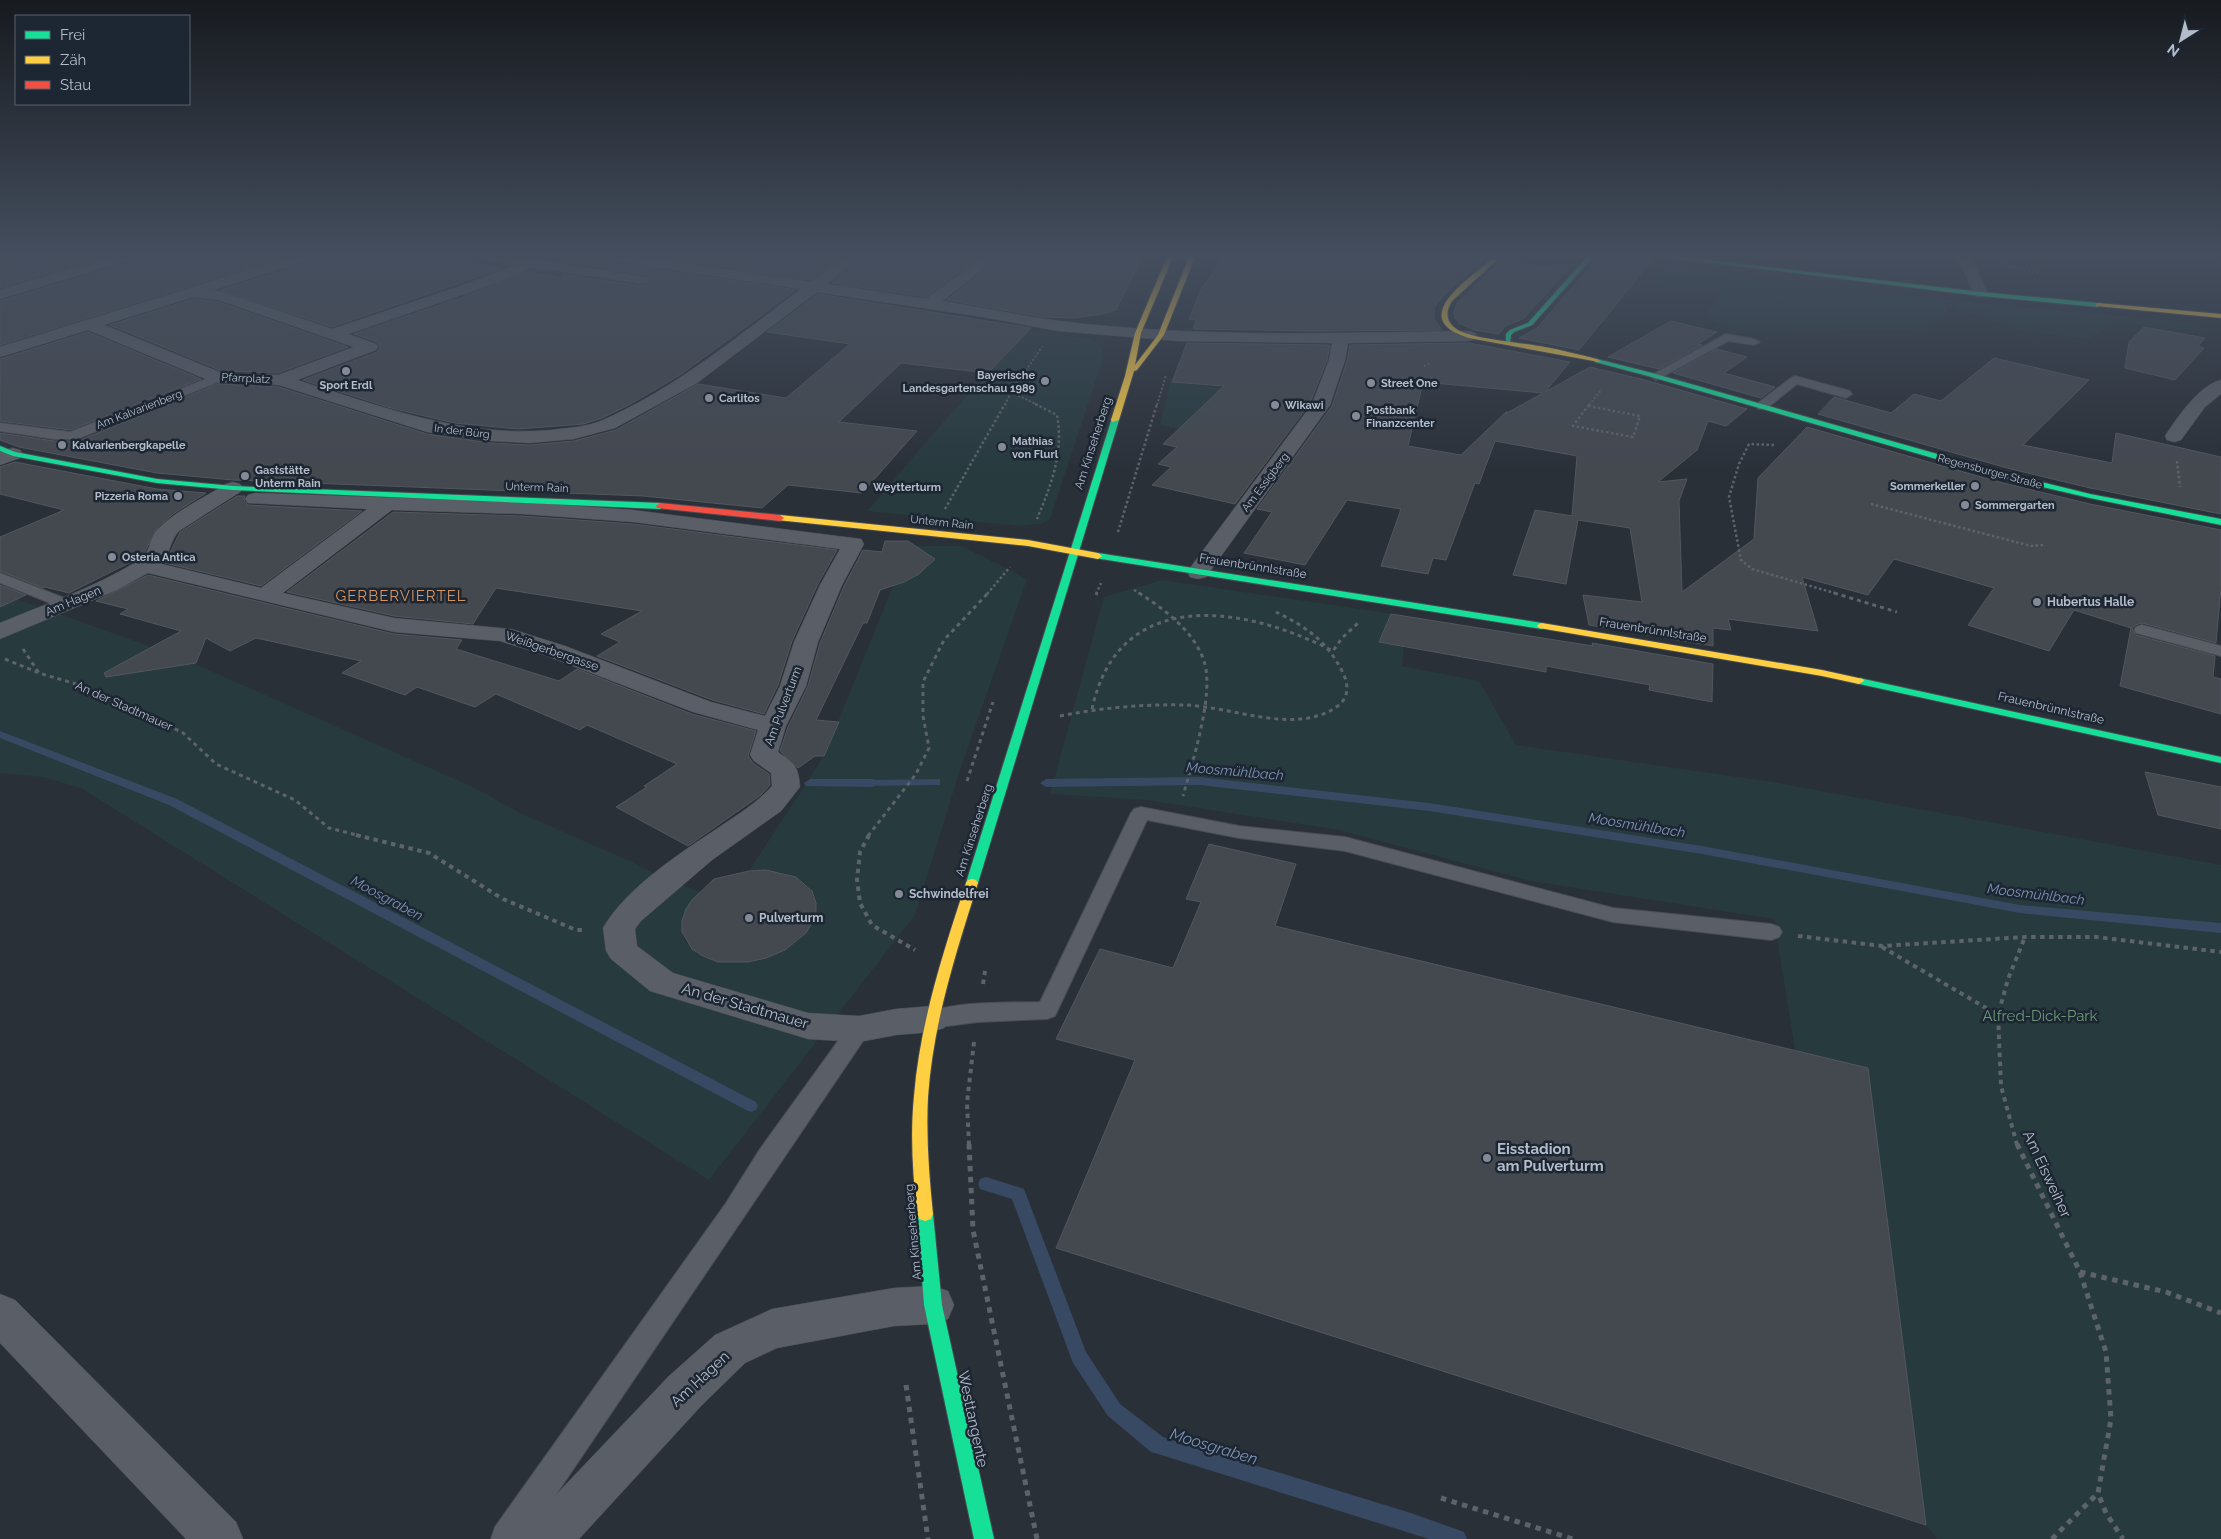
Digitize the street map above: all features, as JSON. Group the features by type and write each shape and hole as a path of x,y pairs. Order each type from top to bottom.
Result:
{"street":[{"path":"0,352 73,329"},
{"name":"Pfarrplatz","path":"100,329 219,378 280,380 370,348 317,329"},
{"path":"332,334 347,329"},
{"name":"In der Bürg","path":"280,380 427,426 473,433 530,437 574,433 608,424 691,379 758,329"},
{"path":"1095,329 1161,335 1341,338 1468,336"},
{"name":"Am Kinseherberg","path":"934,1305 923,1197 920,1143 921,1096 932,1019 965,904 1076,552 1098,472 1130,376 1140,329"},
{"name":"Am Kinseherberg","path":"1130,376 1161,335 1163,329"},
{"name":"Regensburger Straße","path":"1452,329 1468,336 1546,349 1656,376 2002,475 2090,496 2221,522"},
{"path":"1508,342 1508,335 1518,329"},
{"name":"Am Essigberg","path":"1198,572 1316,413 1327,390 1337,360 1341,338"},
{"path":"2174,436 2199,403 2221,385"},
{"name":"Unterm Rain","path":"4,453 157,481 232,488 638,510 930,533 1028,543 1076,552"},
{"path":"145,566 159,552 162,537 172,527 232,488"},
{"path":"255,499 638,510"},
{"path":"265,596 387,504"},
{"name":"Am Pulverturm","path":"624,920 701,853 771,805 786,787 785,770 764,756 773,726 794,686 806,642 831,584 852,544 638,510"},
{"name":"Frauenbrünnlstraße","path":"1076,552 1453,611 1822,673 2221,760"},
{"name":"Weißgerbergasse","path":"145,566 265,596 394,624 503,634 556,651 702,707 773,726"},
{"name":"Am Hagen","path":"0,632 109,585 145,566"},
{"name":"An der Stadtmauer","path":"624,920 622,952 662,982 808,1026 859,1029 896,1022 932,1019"},
{"name":"Am Hagen","path":"547,1539 685,1391 730,1349 772,1329 894,1307 934,1305"},
{"name":"Westtangente","path":"934,1305 984,1539"},
{"path":"0,1314 219,1539"}],"lane":[{"path":"1656,376 1726,337 1754,342"},
{"name":"Am Kalvarienberg","path":"0,427 53,436 72,436 219,378"},
{"path":"1762,406 1795,380 1846,394"},
{"path":"0,578 66,604"},
{"path":"2142,630 2221,651"},
{"path":"932,1019 978,1013 1047,1010 1141,814 1239,832 1345,844 1613,915 1771,932"},
{"path":"507,1539 736,1211 769,1157 859,1029"}],"path":[{"path":"1587,406 1640,416 1633,437 1573,426 1587,406 1602,389"},
{"path":"930,533 998,419 1011,392"},
{"path":"1774,445 1749,444 1739,464 1729,497 1741,560 1752,569 1897,612"},
{"path":"1871,504 2031,546 2043,545"},
{"path":"1146,598 1172,619 1193,641 1204,663 1206,681 1201,725 1184,792"},
{"path":"1060,716 1092,710 1169,704 1203,706 1280,718 1302,719 1322,715 1336,708 1346,696 1348,683 1333,651 1321,638 1304,625 1274,611"},
{"path":"1092,710 1099,678 1118,650 1148,628 1172,619 1203,615 1268,623 1333,651"},
{"path":"1333,651 1342,638 1356,625"},
{"name":"An der Stadtmauer","path":"0,657 40,673 86,687 131,711 182,732 216,764 295,800 329,828 429,853 504,899 576,930 624,920"},
{"path":"917,952 872,925 860,903 857,880 860,852 870,832 916,774 929,748 923,716"},
{"path":"1771,932 1882,946 2025,937 2096,937 2221,952"},
{"name":"Am Eisweiher","path":"2025,937 2008,979 1998,1015 2000,1086 2018,1147 2080,1272 2106,1352 2111,1419 2098,1493"},
{"path":"1882,946 1998,1015"},
{"path":"987,961 970,1064 967,1103 973,1230 1037,1539"},
{"path":"2080,1272 2166,1292 2221,1313"},
{"path":"2052,1539 2098,1493 2106,1513 2122,1538"},
{"path":"1442,1498 1573,1539"}],"green space":[{"path":"1733,329 1923,329 1921,330 1744,333"},
{"path":"2018,329 2106,329 2088,339 2028,332"},
{"path":"2181,329 2203,329 2205,331"},
{"path":"1028,331 1092,339 1101,346 1104,356 1050,519 1040,524 1020,526 867,511 945,420"},
{"path":"1170,382 1252,391 1213,436 1160,425"},
{"path":"911,546 961,546 1027,579 960,770 915,915 709,1180 81,788 42,777 0,773 0,593 149,646 139,671 193,663 475,788 520,813 632,862 667,880 701,892 684,916 683,935 693,950 713,959 738,962 764,958 790,947 810,927 816,914 817,905 812,891 800,879 784,873 749,871 824,756 893,586 919,574 930,560 929,555"},
{"name":"Alfred-Dick-Park","path":"1162,580 1407,616 1402,666 1479,681 1516,745 1773,782 2221,865 2221,1539 1937,1539 1926,1525 1868,1069 1795,1050 1774,919 1531,881 1339,830 1147,800 1050,794 1104,597"}],"water":[{"path":"940,779 940,785 859,786 861,780"}],"building":[{"path":"0,329 52,329 0,345"},
{"path":"119,329 296,329 348,347 278,373 222,371"},
{"path":"369,329 743,329 680,375 629,405 602,418 584,424 518,429 454,423 391,408 303,380 377,352 380,348 377,342 354,334"},
{"path":"771,329 1030,329 988,373 901,363 839,422 917,431 862,493 788,485 762,508 643,496 233,480 157,473 19,447 0,440 0,433 54,441 78,441 218,384 279,387 427,434 491,443 530,445 574,441 616,430 698,384 786,398 850,344 767,332"},
{"path":"1193,329 1441,329 1442,330 1315,331"},
{"path":"1471,329 1503,329 1499,334"},
{"path":"1536,329 1596,329 1579,350 1519,338"},
{"path":"1657,329 1704,329 1717,332 1698,344 1702,345 1659,369 1608,357"},
{"path":"2142,329 2154,329 2205,338 2198,346 2204,348 2175,380 2125,368 2129,342"},
{"path":"88,332 201,379 70,430 0,421 0,359"},
{"path":"1187,343 1330,345 1327,360 1310,403 1235,504 1152,485 1171,467 1158,464 1177,447 1163,444 1224,386 1172,382"},
{"path":"1469,343 1570,362 1545,392 1590,367 1645,380 1747,409 1726,426 1708,421 1697,450 1658,482 1687,479 1679,501 1682,592 1754,539 1758,478 1807,427 1995,481 2090,504 2221,530 2221,588 2216,643 2142,623 2135,625 2132,629 2136,635 2215,656 2213,677 2221,679 2221,714 2120,686 2131,628 2074,610 2049,651 1968,625 1994,588 1894,559 1868,595 1802,577 1818,631 1728,619 1731,630 1713,628 1713,646 1589,625 1583,595 1642,602 1630,528 1578,520 1566,584 1513,575 1535,510 1572,516 1577,456 1495,441 1479,484 1475,483 1446,560 1433,558 1428,574 1381,566 1401,509 1347,500 1305,565 1244,553 1272,512 1257,509 1332,406 1347,361 1350,345","holes":["1423,382 1543,393 1505,414 1507,411 1461,455 1408,446"]},
{"path":"1717,349 1747,357 1724,373 1775,387 1761,398 1673,373"},
{"path":"1994,358 2089,380 2023,445 2112,463 2116,433 2221,457 2221,514 2090,488 2007,468 1818,414 1834,397 1891,413 1914,394 1941,401"},
{"path":"15,462 157,489 206,493 173,514 158,527 144,553 135,560 69,593 43,588 0,571 0,537 64,510 0,494 0,467"},
{"path":"237,496 245,496 244,500 248,505 362,511 261,586 165,563 180,532"},
{"path":"393,512 522,516 633,524 837,550 818,584 792,641 778,685 764,714 712,700 597,656 620,642 601,634 642,611 496,588 473,624 394,616 287,592"},
{"path":"885,541 908,541 935,559 919,574 904,582 880,590 867,623 863,623 816,720 839,722 824,756 815,756 798,768 780,751 788,727 808,686 820,643 844,586 863,550 882,552"},
{"path":"148,575 394,634 462,640 456,649 559,681 577,669 692,714 756,731 748,756 753,763 769,774 770,785 761,795 688,846 616,807 647,787 644,786 677,764 587,725 580,730 496,694 475,707 417,687 405,695 342,673 361,661 256,638 230,651 206,638 196,663 106,677 104,673 181,631 120,614 128,609 96,601"},
{"path":"0,585 26,595 0,607"},
{"path":"1391,614 1593,646 1592,643 1713,664 1712,702 1649,690 1650,685 1546,666 1546,672 1379,642"},
{"path":"2145,772 2221,787 2221,829 2158,815"},
{"name":"Eisstadion am Pulverturm","path":"1209,844 1296,864 1275,926 1868,1068 1926,1525 1056,1248 1135,1060 1056,1039 1100,949 1173,968 1201,902 1186,899"},
{"name":"Pulverturm","path":"766,870 796,877 812,891 816,903 816,916 806,933 785,950 766,958 748,962 718,962 692,949 682,932 682,921 686,909 692,900 714,879 749,871"}],"waterway":[{"name":"Moosgraben","path":"0,734 173,802 751,1106"},
{"name":"Moosmühlbach","path":"1046,783 1200,781 1429,807 1702,850 2020,909 2221,928"},
{"name":"Moosmühlbach","path":"810,783 873,783"},
{"name":"Moosgraben","path":"986,1184 1018,1194 1079,1357 1114,1410 1158,1445 1457,1539"}],"traffic: fast":[{"path":"1508,342 1508,335 1518,329"},
{"path":"1597,361 1650,374 2002,475 2090,496 2221,522"},
{"path":"972,883 1115,420"},
{"path":"0,448 13,454 157,481 233,488 660,506"},
{"path":"1098,556 1542,626"},
{"path":"1859,681 2221,760"},
{"path":"925,1214 933,1305 984,1539"}],"traffic: slow":[{"path":"1115,420 1129,376 1140,329"},
{"path":"1135,369 1161,335 1163,329"},
{"path":"1452,329 1469,336 1546,349 1597,361"},
{"path":"780,518 1028,543 1098,556"},
{"path":"1542,626 1822,673 1859,681"},
{"path":"925,1214 920,1140 920,1111 924,1069 940,988 972,883"}],"traffic: jam":[{"path":"660,506 780,518"}],"place":[{"name":"Sport Erdl","path":"346,371"},
{"name":"Bayerische Landesgartenschau 1989","path":"1045,381"},
{"name":"Street One","path":"1371,383"},
{"name":"Carlitos","path":"709,398"},
{"name":"Wikawi","path":"1275,405"},
{"name":"Postbank Finanzcenter","path":"1356,416"},
{"name":"Kalvarienbergkapelle","path":"62,445"},
{"name":"Mathias von Flurl","path":"1002,447"},
{"name":"Gaststätte Unterm Rain","path":"245,476"},
{"name":"Sommerkeller","path":"1975,486"},
{"name":"Weytterturm","path":"863,487"},
{"name":"Pizzeria Roma","path":"178,496"},
{"name":"Sommergarten","path":"1965,505"},
{"name":"Osteria Antica","path":"112,557"},
{"name":"Hubertus Halle","path":"2037,602"},
{"name":"Schwindelfrei","path":"899,894"},
{"name":"Pulverturm","path":"749,918"},
{"name":"Eisstadion am Pulverturm","path":"1487,1158"}],"district":[{"name":"GERBERVIERTEL","path":"401,596"}]}
